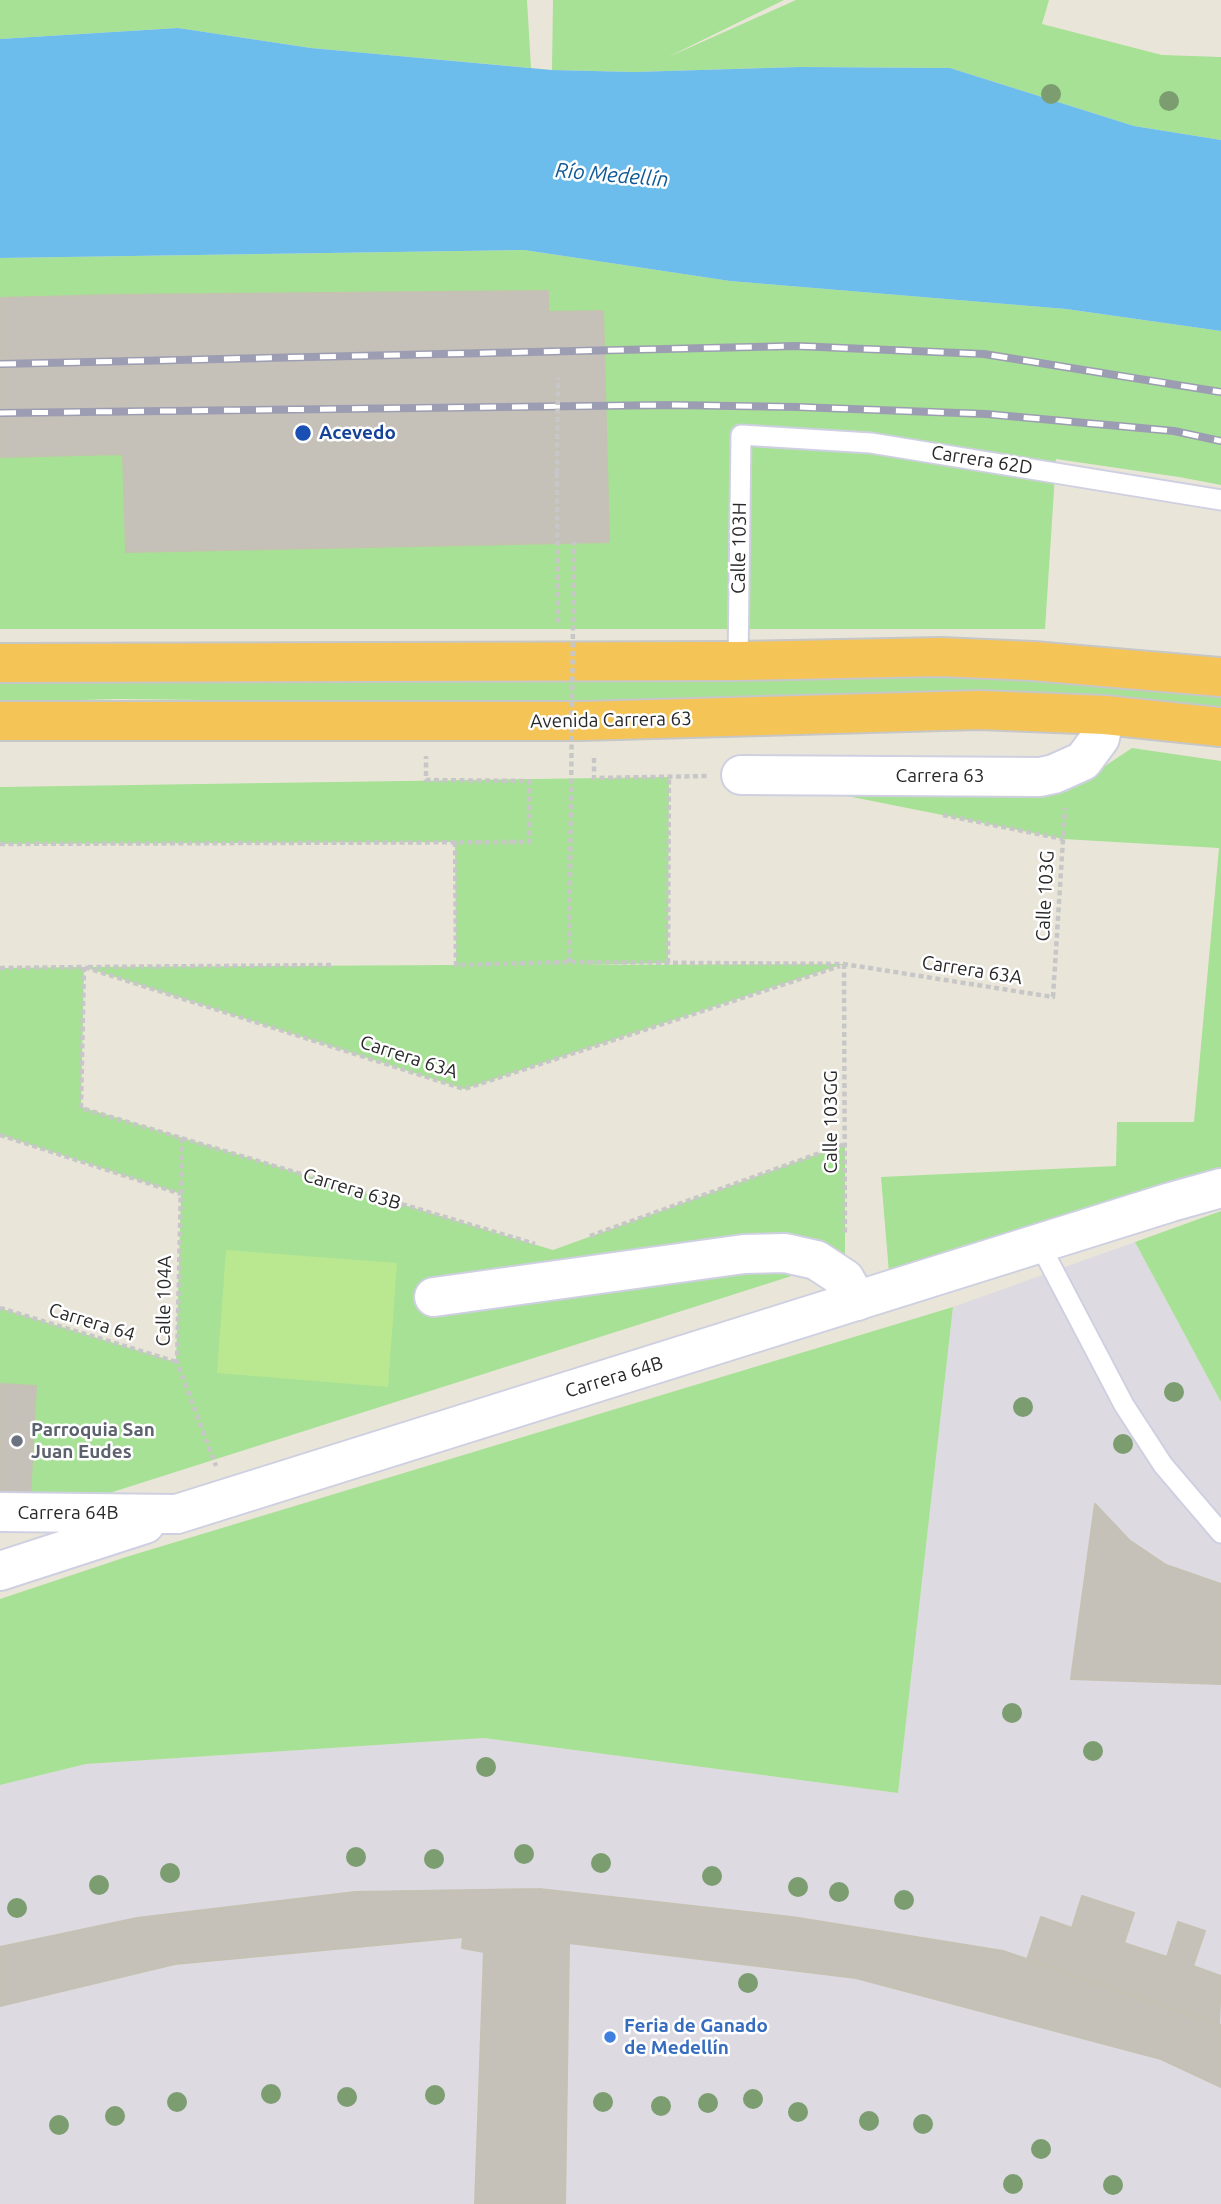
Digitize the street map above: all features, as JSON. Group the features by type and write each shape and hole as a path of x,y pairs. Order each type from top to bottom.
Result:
{"highway":[{"path":"0,663 738,661 940,657 1045,662 1221,677"},
{"name":"Avenida Carrera 63","path":"0,721 582,721 979,710 1105,715 1221,727"}],"main road":[{"name":"Carrera 63","path":"741,775 1054,774 1083,761 1100,738 1105,715"},
{"name":"Carrera 64B","path":"0,1512 177,1514 851,1290 1039,1243 1221,1188"},
{"path":"435,1297 744,1254 785,1253 816,1260 851,1290"},
{"path":"0,1571 177,1514"}],"lane":[{"name":"Carrera 62D","path":"741,435 871,443 1221,500"},
{"name":"Calle 103H","path":"738,661 741,435"},
{"path":"1039,1243 1131,1415 1163,1465 1221,1533"}],"path":[{"path":"558,378 558,661"},
{"path":"569,962 574,542"},
{"path":"0,844 529,842 529,781 426,780 426,751"},
{"path":"594,756 594,778 669,776 668,963"},
{"name":"Calle 103G","path":"1054,997 1063,839"},
{"name":"Carrera 63A","path":"455,842 456,965 569,962 844,964 1054,997"},
{"name":"Carrera 63A","path":"0,968 84,967 464,1089 844,964"},
{"name":"Calle 103GG","path":"844,964 845,1144 851,1290"},
{"path":"84,967 331,965"},
{"name":"Carrera 63B","path":"84,967 81,1108 540,1246"},
{"path":"0,1136 181,1194"},
{"name":"Calle 104A","path":"182,1138 177,1362 228,1498"},
{"path":"585,1238 845,1144"},
{"name":"Carrera 64","path":"0,1308 177,1362"}],"shaded area":[{"name":"Feria de Ganado de Medellín","path":"1135,1242 1221,1402 1221,2204 0,2204 0,1785 86,1764 484,1738 898,1793 953,1307"}],"green space":[{"path":"0,0 527,0 531,68 311,48 178,28 0,39"},
{"path":"553,0 784,0 666,58 796,0 1049,0 1042,24 1162,55 1221,57 1221,140 1134,126 950,68 799,67 634,72 552,70"},
{"path":"524,250 730,281 1066,309 1221,331 1221,485 1056,459 1045,629 0,629 0,457 123,454 126,552 609,541 603,311 548,312 547,291 0,301 0,258"},
{"path":"809,677 1062,679 1221,694 1221,713 669,702 120,699 0,702 0,682"},
{"path":"1132,748 1221,761 1221,1167 889,1273 881,1177 1116,1166 1117,1122 1194,1122 1219,848 1063,839 842,795 1066,792"},
{"path":"669,777 668,963 583,965 844,964 464,1089 84,967 456,965 455,842 0,844 0,787"},
{"path":"84,967 81,1107 553,1250 845,1144 845,1259 78,1503 0,1498 0,1308 176,1362 181,1194 0,1135 0,968"},
{"path":"1221,1211 1221,1402 1135,1242"},
{"path":"226,1250 397,1263 388,1387 217,1373"},
{"path":"953,1307 898,1793 484,1738 86,1764 0,1785 0,1599 126,1557"}],"water":[{"name":"Río Medellín","path":"178,28 311,48 552,70 634,72 799,67 950,68 1134,126 1221,140 1221,331 1066,309 730,281 524,250 0,258 0,39"}],"building":[{"name":"Acevedo","path":"548,291 548,312 603,311 609,542 126,552 123,454 0,457 0,298"},
{"name":"Parroquia San Juan Eudes","path":"0,1384 36,1386 30,1498 0,1496"},
{"path":"1095,1504 1129,1540 1166,1565 1221,1584 1221,1684 1071,1679"},
{"path":"539,1889 792,1917 1003,1951 1221,2025 1221,2087 1161,2059 856,1978 569,1943 565,2204 475,2204 484,1952 462,1948 463,1937 175,1964 0,2006 0,1947 137,1918 355,1892"},
{"path":"1082,1896 1134,1913 1124,1943 1167,1957 1178,1922 1205,1931 1193,1966 1221,1976 1219,2025 1027,1960 1041,1917 1072,1928"}],"railway":[{"path":"0,364 796,346 984,354 1221,392"},
{"path":"0,413 671,405 798,407 986,414 1174,431 1221,441"}],"place":[{"name":"Acevedo","path":"303,433"},
{"name":"Parroquia San Juan Eudes","path":"17,1441"},
{"name":"Feria de Ganado de Medellín","path":"610,2037"}]}
